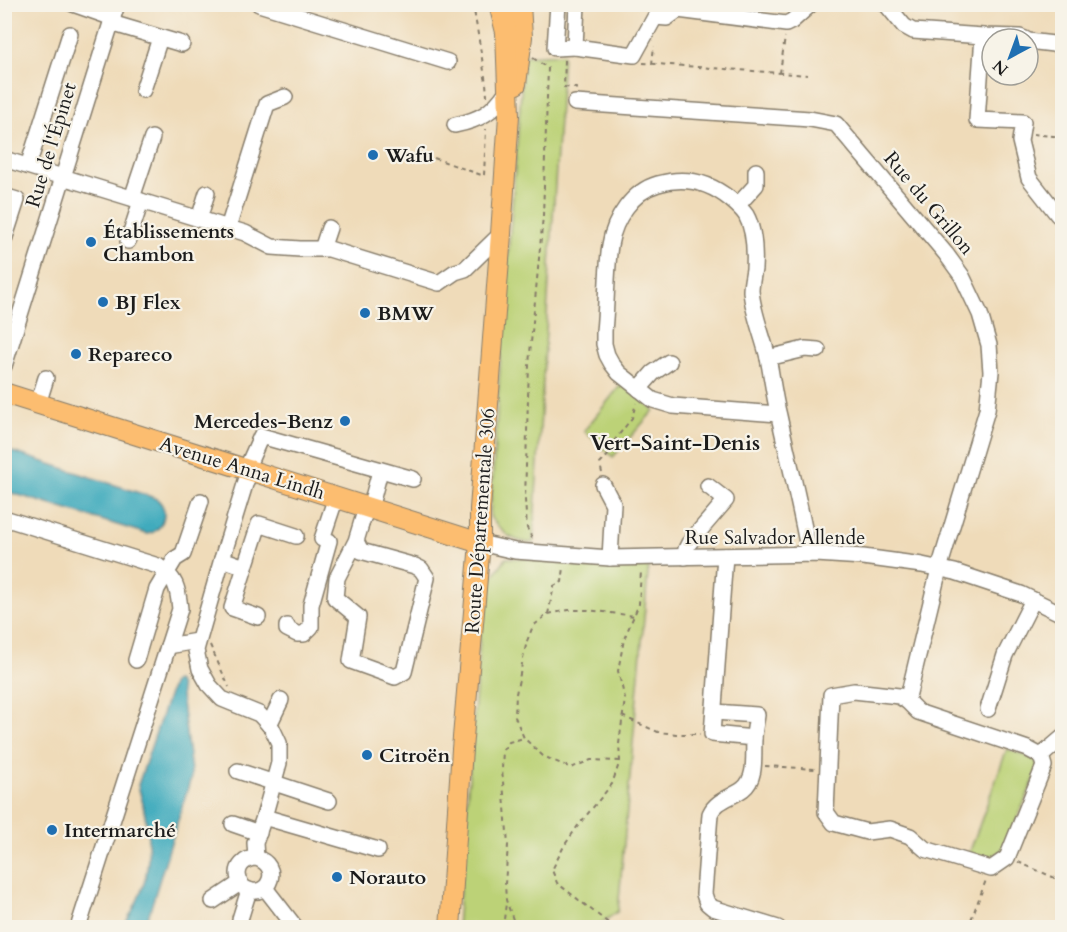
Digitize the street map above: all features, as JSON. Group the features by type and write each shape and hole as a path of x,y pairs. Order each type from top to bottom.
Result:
{"main road":[{"name":"Route Départementale 306","path":"450,927 462,749 480,543 480,509 509,116 506,32 499,4"},
{"name":"Route Départementale 306","path":"509,116 517,80 522,37 520,4"},
{"name":"Avenue Anna Lindh","path":"4,393 480,543"}],"street":[{"path":"73,4 114,15 160,38 182,44"},
{"path":"259,4 448,62"},
{"path":"558,4 555,48 575,47 634,55 655,18 667,18 678,7 786,24 811,4"},
{"path":"575,47 577,4"},
{"path":"886,4 904,26 913,31 980,36"},
{"name":"Rue de l'Épinet","path":"4,366 114,15"},
{"path":"28,166 70,34"},
{"path":"142,90 160,38"},
{"path":"1040,43 1062,45"},
{"path":"980,72 976,120 1023,122 1020,141 1029,178 1058,215"},
{"path":"455,125 469,122 487,113 498,104 507,91"},
{"path":"228,228 267,104 285,97"},
{"name":"Rue du Grillon","path":"575,103 810,119 836,124 962,276 980,314 989,345 991,372 987,410 939,568 907,701"},
{"path":"128,241 152,138"},
{"path":"4,159 245,233 272,247 329,249 439,283 455,272 465,269 501,234"},
{"path":"738,205 756,185 756,171"},
{"path":"778,414 673,406 653,400 619,373 607,355 604,344 610,245 614,229 630,201 653,185 680,180 701,182 719,189 747,216 753,236 755,259 751,291 768,358 809,554"},
{"path":"200,219 207,194"},
{"path":"4,196 17,200 4,240"},
{"path":"322,249 329,228"},
{"path":"768,358 805,349 818,350"},
{"path":"639,389 653,373 669,362"},
{"path":"38,404 46,378"},
{"path":"256,858 255,843 279,763 279,743 272,728 259,714 222,699 208,685 200,669 196,650 249,476 249,463 261,436 412,479"},
{"path":"356,541 361,551 415,566 421,569 427,578 404,672 395,677 351,661 358,617 335,598 337,578 356,541 372,501 380,471"},
{"path":"603,485 613,504 610,558"},
{"path":"685,557 689,543 726,500 708,486"},
{"path":"287,626 287,629 297,634 304,634 311,627 311,605 329,541 322,539 336,497"},
{"path":"136,660 157,589 175,559 183,554 201,501"},
{"path":"4,518 158,566 168,573 178,590 180,609 78,927"},
{"path":"258,617 232,608 260,524 296,536"},
{"name":"Rue Salvador Allende","path":"480,543 515,551 610,558 809,554 863,557 939,568 966,575 1021,594 1062,614"},
{"path":"725,556 712,734 754,738"},
{"path":"222,559 245,567"},
{"path":"988,709 1005,655 1033,600"},
{"path":"168,646 197,641"},
{"path":"854,691 899,696 918,712 1028,749 1041,756 1044,766 1007,858 991,869 925,849 910,836 890,829 867,832 834,823 826,812 831,695 854,691"},
{"path":"269,725 281,700"},
{"path":"714,712 757,715 751,779 745,788 719,802 710,814 704,894 707,903 730,921 778,927"},
{"path":"1041,756 1062,738"},
{"path":"238,771 329,801"},
{"path":"264,817 378,850"},
{"path":"233,824 259,833"},
{"path":"262,859 270,867 271,878 265,888 260,890 244,886 238,878 239,868 246,860 262,859"},
{"path":"213,901 244,886"},
{"path":"240,919 244,886"},
{"path":"265,888 296,927"}],"path":[{"path":"780,73 786,24"},
{"path":"575,47 565,58 564,87 576,88 575,103"},
{"path":"533,57 548,68 543,216 529,364 525,500 527,528 540,553"},
{"path":"641,63 808,75"},
{"path":"1021,133 1062,137"},
{"path":"603,485 600,464 632,418 639,389"},
{"path":"548,614 554,586 562,582 565,555"},
{"path":"615,927 557,883 552,870 577,827 612,784 620,761 619,744 625,699 618,671 624,639 639,604 642,558"},
{"path":"620,761 591,759 571,768 543,756 524,738 514,717 516,694 527,641 533,626 548,614 568,610 588,610 635,616"},
{"path":"622,716 658,732 712,734"},
{"path":"503,927 508,845 502,769 503,750 509,742 524,738"},
{"path":"753,765 828,770"},
{"path":"1007,858 1062,881"},
{"path":"968,927 991,869"},
{"path":"506,900 516,927"}],"green space":[{"path":"563,54 533,543 519,541 508,536 490,517 524,56"},
{"path":"623,382 654,410 613,457 584,431"},
{"path":"506,558 649,562 618,911 596,927 457,928 484,589"},
{"path":"1007,749 1033,758 1037,763 1036,775 1005,847 994,856 985,860 979,859 969,854"}],"water":[{"path":"4,449 155,498 163,507 161,524 158,529 147,534 5,491"},
{"path":"176,681 180,687 191,778 145,927 123,927 140,895 148,864 147,830 138,785 173,682"}],"place":[{"name":"Wafu","path":"373,155"},
{"name":"Établissements Chambon","path":"91,242"},
{"name":"BJ Flex","path":"103,302"},
{"name":"BMW","path":"365,313"},
{"name":"Repareco","path":"76,354"},
{"name":"Mercedes-Benz","path":"345,421"},
{"name":"Citroën","path":"367,755"},
{"name":"Intermarché","path":"52,830"},
{"name":"Norauto","path":"337,877"}],"district":[{"name":"Vert-Saint-Denis","path":"675,443"}]}
